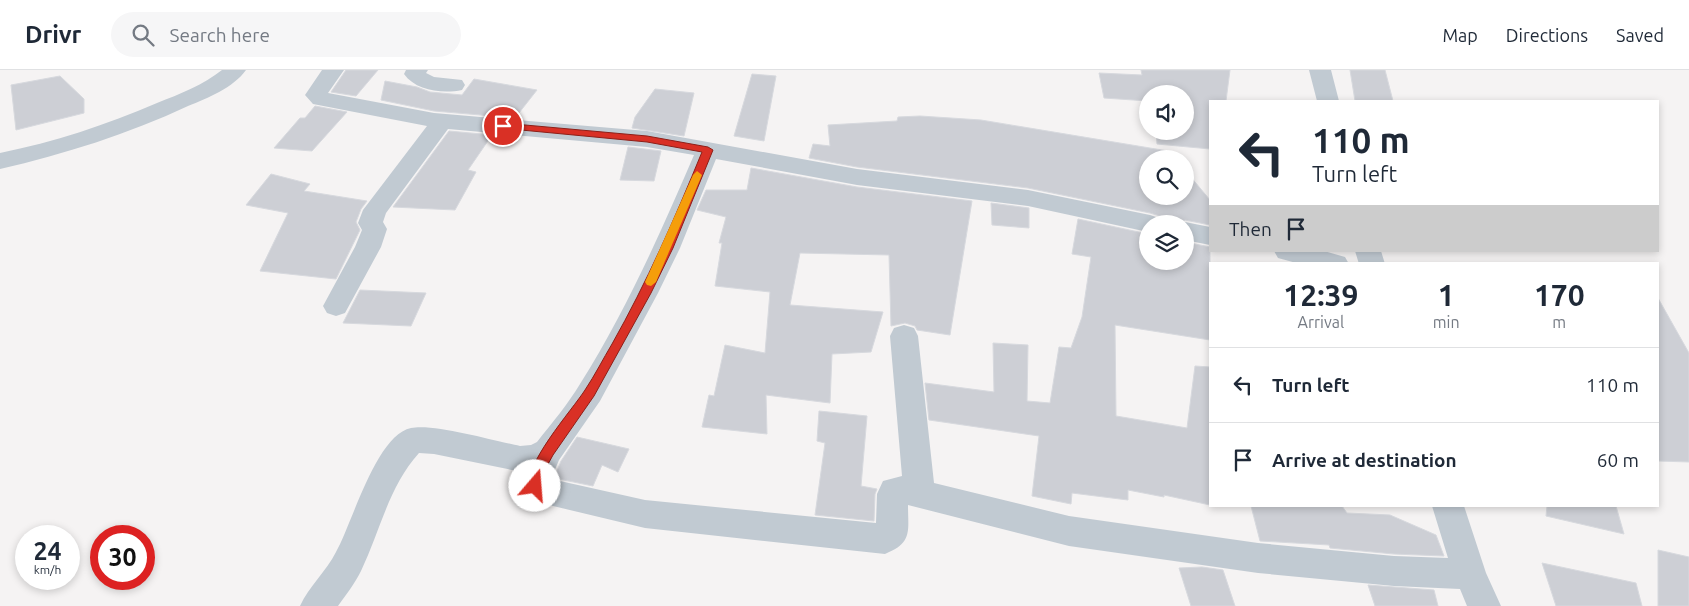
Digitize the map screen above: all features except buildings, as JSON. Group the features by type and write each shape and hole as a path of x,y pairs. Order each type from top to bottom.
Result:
{"street":[{"path":"0,161 100,133 154,113 212,88 235,70"},
{"path":"333,70 316,95 321,99 443,120 647,139 857,177 1028,198 1139,222"},
{"path":"417,70 415,74 427,82 454,85"},
{"path":"1320,70 1328,100"},
{"path":"336,306 368,247 375,229 370,223 375,210 443,120"},
{"path":"708,150 646,293 590,393 548,451 534,481 535,486 539,490 645,514 885,538 892,534 894,491 900,489 919,492 1069,531 1258,558 1394,571 1470,574"},
{"path":"1194,233 1209,236"},
{"path":"1291,252 1328,262"},
{"path":"904,336 919,492"},
{"path":"317,606 350,560 365,521 392,466 403,448 412,440 426,440 520,459 534,458 548,451"},
{"path":"1448,507 1470,574 1484,606"}],"slow traffic":[{"path":"651,282 697,175"}],"route":[{"path":"503,126 647,139 708,150 646,293 590,393 548,451 536,475 535,486"}]}
